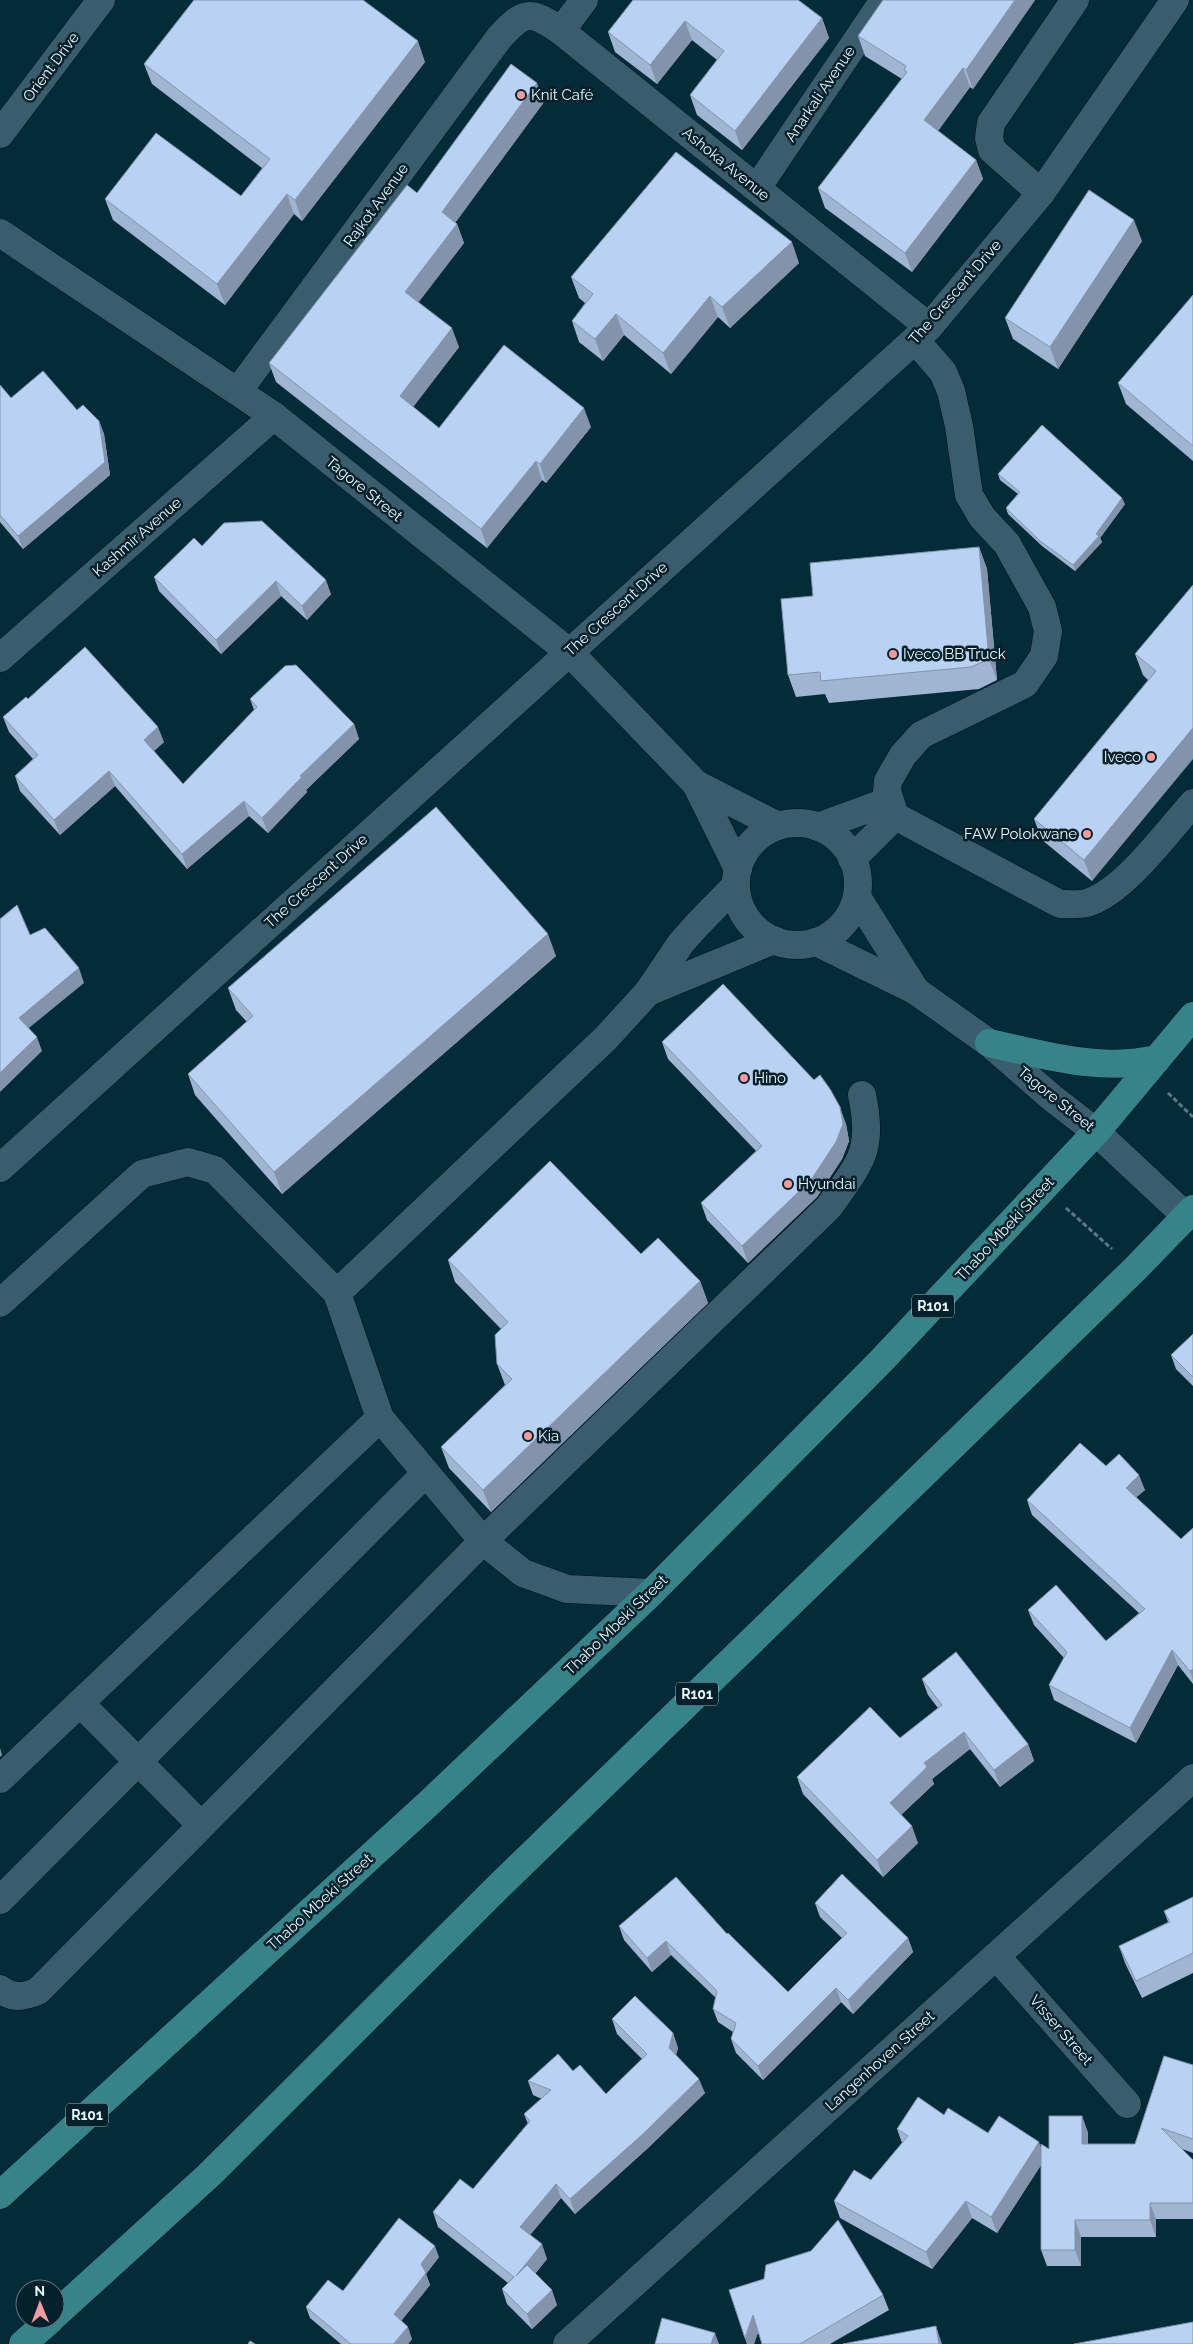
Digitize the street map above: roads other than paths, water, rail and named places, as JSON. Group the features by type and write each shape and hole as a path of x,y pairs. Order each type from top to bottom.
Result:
{"main road":[{"name":"Thabo Mbeki Street","path":"0,2195 421,1810 651,1593 882,1360 1096,1132 1193,1016"},
{"path":"989,1043 1071,1061 1104,1065 1135,1064 1157,1059"},
{"name":"R101","path":"65,2306 209,2175 501,1884 1135,1269 1190,1213"},
{"path":"23,2344 40,2329"}],"street":[{"name":"Orient Drive","path":"0,134 101,0"},
{"path":"561,31 584,0"},
{"name":"Anarkali Avenue","path":"757,188 884,0"},
{"path":"1041,193 992,150 990,138 991,123 1076,0"},
{"name":"The Crescent Drive","path":"0,1168 568,652 922,334 1041,193 1175,0"},
{"name":"Ashoka Avenue","path":"516,20 528,16 536,16 561,31 757,188 922,334 943,372 951,391 959,426 969,495 982,517 1007,544 1042,606 1048,630 1044,656 1025,684 921,735 903,755 888,781 892,808"},
{"name":"Rajkot Avenue","path":"238,392 499,38 516,20"},
{"name":"Tagore Street","path":"0,233 274,416 568,652 696,784 778,826"},
{"name":"Kashmir Avenue","path":"0,658 274,416"},
{"name":"Tagore Street","path":"696,784 737,877"},
{"path":"818,827 892,808 1060,904 1085,903 1102,897 1121,884 1193,803"},
{"path":"852,859 892,808"},
{"name":"Tagore Street","path":"798,823 818,827 838,839 852,859 856,871 856,898 851,912 842,925 830,935 816,942 787,944 774,940 758,932 746,919 738,903 737,877 743,854 752,842 778,826 798,823"},
{"path":"337,1293 606,1038 648,992 681,943 737,877"},
{"name":"Tagore Street","path":"856,898 916,991"},
{"path":"648,992 774,940"},
{"name":"Tagore Street","path":"816,942 916,991 989,1043 1190,1213"},
{"path":"0,1989 12,1996 20,1997 38,1991 483,1541 829,1207 860,1162 868,1138 867,1118 862,1095"},
{"path":"0,1303 142,1174 188,1162 214,1170 337,1293 380,1418 483,1541 523,1573 567,1589 651,1593"},
{"path":"0,1778 380,1418"},
{"path":"0,1900 426,1473"},
{"path":"80,1703 202,1825"},
{"name":"Langenhoven Street","path":"567,2344 1193,1778"},
{"name":"Visser Street","path":"996,1956 1127,2104"}],"place":[{"name":"Knit Café","path":"521,95"},
{"name":"Iveco BB Truck","path":"893,654"},
{"name":"Iveco","path":"1151,757"},
{"name":"FAW Polokwane","path":"1087,834"},
{"name":"Hino","path":"744,1078"},
{"name":"Hyundai","path":"788,1184"},
{"name":"Kia","path":"528,1436"}]}
